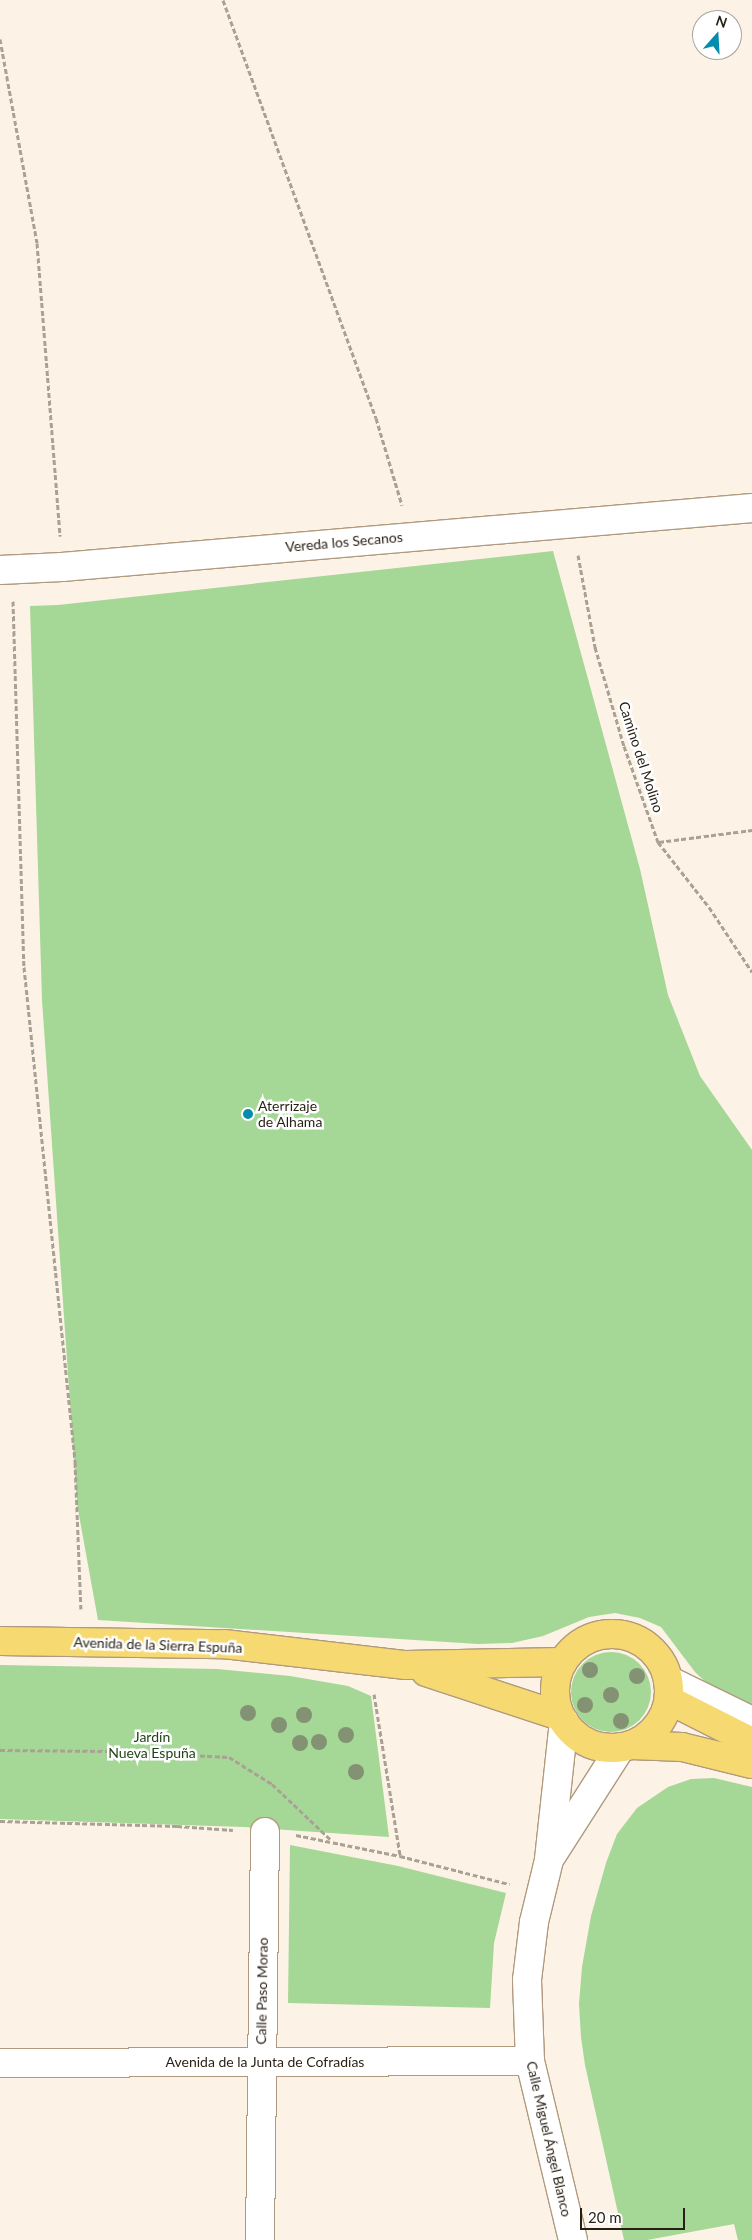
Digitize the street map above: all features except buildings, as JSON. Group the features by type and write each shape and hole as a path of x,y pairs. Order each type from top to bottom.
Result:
{"main road":[{"path":"626,1746 645,1738 664,1715 668,1690 661,1662 648,1647 631,1638 612,1634 592,1637 575,1647 563,1662 556,1679 555,1698 562,1718 574,1734 588,1743 604,1747 682,1747 752,1764"},
{"name":"Avenida de la Sierra Espuña","path":"0,1642 224,1644 406,1665 563,1662"},
{"name":"Avenida de la Sierra Espuña","path":"406,1665 562,1718"},
{"path":"668,1690 752,1742"}],"street":[{"name":"Vereda los Secanos","path":"6,569 62,567 752,508"},
{"path":"668,1690 752,1721"},
{"name":"Calle Miguel Ángel Blanco","path":"562,1718 549,1860 534,1922 526,1980 530,2061 573,2240"},
{"name":"Calle Miguel Ángel Blanco","path":"549,1860 626,1746"},
{"name":"Calle Paso Morao","path":"260,2240 265,1832"},
{"name":"Avenida de la Junta de Cofradías","path":"0,2063 530,2061"}],"path":[{"path":"223,0 376,418 412,537"},
{"path":"0,39 37,243 62,567"},
{"name":"Camino del Molino","path":"572,522 595,647 624,746 658,842 709,907 752,972"},
{"path":"6,569 24,967 76,1462 82,1610"},
{"path":"658,842 752,830"},
{"path":"372,1690 375,1696 400,1856"},
{"path":"0,1750 110,1751 228,1758 272,1784 331,1840"}],"green space":[{"path":"553,551 640,869 668,995 700,1076 752,1150 752,1705 712,1688 695,1672 661,1627 640,1618 615,1613 589,1617 543,1636 512,1643 478,1644 98,1620 77,1504 42,1000 30,606 58,605"},
{"path":"611,1652 626,1655 639,1664 648,1677 651,1692 648,1707 639,1720 626,1729 611,1732 596,1729 583,1720 574,1707 571,1692 574,1677 583,1664 596,1655"},
{"name":"Jardín Nueva Espuña","path":"0,1665 217,1669 290,1676 348,1686 371,1696 389,1837 244,1827 0,1819"},
{"path":"714,1778 752,1787 752,2240 738,2240 734,2224 647,2240 624,2240 585,2065 581,2037 579,2004 582,1967 591,1916 606,1863 617,1834 637,1808 668,1787 691,1779"},
{"path":"290,1845 398,1866 506,1893 494,1943 490,2008 288,2003"}],"place":[{"name":"Aterrizaje de Alhama","path":"248,1114"}]}
